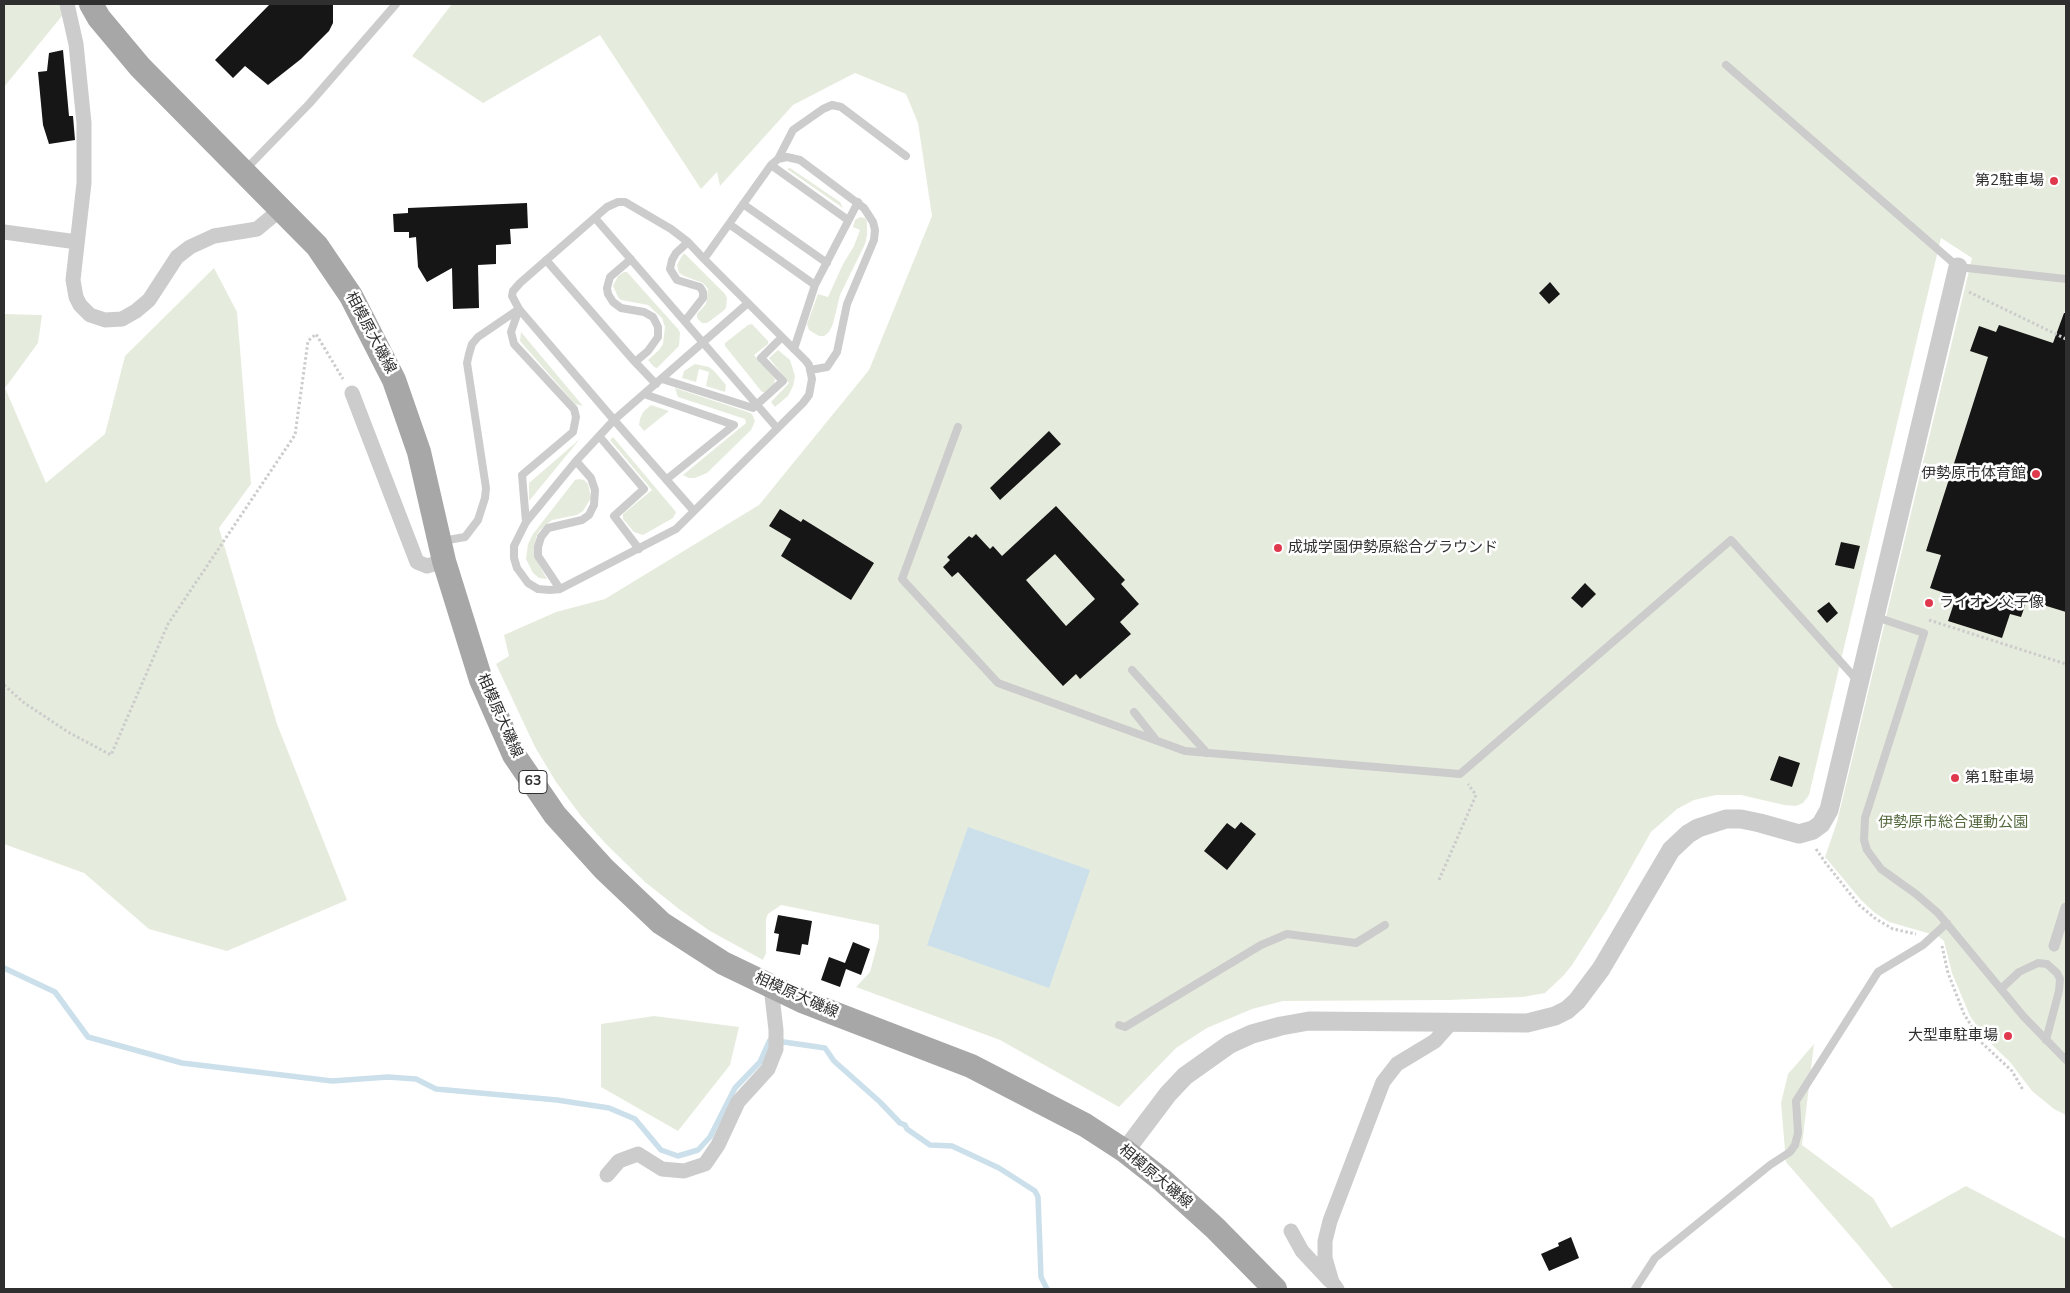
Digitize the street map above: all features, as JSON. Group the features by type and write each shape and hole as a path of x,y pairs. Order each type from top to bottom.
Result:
{"main road":[{"name":"相模原大磯線","path":"91,4 99,18 140,67 317,246 333,268 365,321 394,380 419,452 442,551 481,680 514,755 555,815 604,869 661,923 723,963 802,1001 971,1066 1077,1120 1125,1151 1162,1180 1215,1228 1275,1289"}],"street":[{"path":"67,4 76,44 84,123 84,183 73,280 80,305 90,315 105,320 122,319 136,311 149,300 177,257 190,247 214,236 257,229 281,208"},
{"path":"4,232 77,242"},
{"path":"1125,1151 1168,1094 1185,1076 1230,1044 1252,1034 1309,1021 1450,1024 1527,1023 1543,1020 1567,1010 1577,1001 1601,969 1671,850 1679,841 1698,828 1726,819 1741,819 1799,834 1813,830 1821,824 1829,810 1957,276"},
{"path":"352,393 417,562 427,566 442,551"},
{"path":"2054,946 2066,908"},
{"path":"607,1176 619,1161 638,1154 662,1169 684,1171 705,1164 718,1145 738,1102 768,1069 776,1049 776,1030 771,987"},
{"path":"1334,1286 1325,1258 1325,1241 1330,1221 1383,1082 1397,1064 1435,1041 1450,1024"},
{"path":"1292,1232 1302,1251 1334,1286"}],"lane":[{"path":"243,171 309,104 396,4"},
{"path":"1726,64 1957,276 2066,280"},
{"path":"704,259 771,165 778,159 793,130 823,109 832,105 841,107 906,156"},
{"path":"778,159 787,157 800,160 858,202 873,222 875,230 874,240 848,304 837,352 827,367 810,370"},
{"path":"771,165 848,220"},
{"path":"693,510 614,420 519,309 512,296 513,291 595,218 613,204 624,202 672,230 688,242 794,348 806,361 810,370 811,387 809,395 676,529 560,589 538,589 528,583 517,568 514,558 514,546 526,522 576,461 614,420 748,303"},
{"path":"794,348 815,285 858,202"},
{"path":"743,204 827,263"},
{"path":"595,218 777,428"},
{"path":"729,224 815,285"},
{"path":"685,322 703,298 703,292 700,287 677,280 670,269 676,253 688,242"},
{"path":"631,258 610,277 607,288 613,302 621,308 644,312 652,317 658,327 658,337 648,351 635,362"},
{"path":"546,260 635,362 659,382 753,408 783,381 761,358 782,337"},
{"path":"442,551 466,537 478,520 485,498 486,488 467,363 472,344 478,337 519,309"},
{"path":"519,309 511,332 514,344 574,409 576,417 573,432 522,475 526,522"},
{"path":"644,394 734,425 667,479"},
{"path":"958,427 902,578 998,683 1185,751 1460,774 1731,540 1859,681"},
{"path":"598,436 644,489 614,516 639,549"},
{"path":"560,589 538,556 538,547 541,537 548,528 582,520 589,515 594,504 595,490 591,478 576,461"},
{"path":"1875,617 1924,633 1865,818 1864,840 1867,850 1881,869 1916,894 1947,923 2024,1017 2066,1060"},
{"path":"1132,670 1207,753"},
{"path":"1134,712 1157,741"},
{"path":"1636,1289 1654,1258 1762,1171 1790,1152 1795,1145 1798,1133 1796,1101 1878,972 1923,946 1947,923"},
{"path":"1118,1025 1125,1028 1262,945 1287,934 1356,944 1384,925"},
{"path":"2002,988 2029,966 2038,963 2047,964 2057,973 2060,979 2057,1000 2046,1040"},
{"path":"2057,1000 2066,1002"}],"path":[{"path":"1957,276 2066,339"},
{"path":"4,686 23,702 68,732 111,755 168,624 295,435 308,340 316,334 352,393"},
{"path":"1921,618 2066,664"},
{"path":"1439,880 1476,794 1460,774"}],"green space":[{"path":"4,4 63,4 66,11 4,87"},
{"name":"成城学園伊勢原総合グラウンド","path":"452,4 2066,4 2066,1115 2054,1109 2032,1091 2010,1062 1987,1040 1970,1016 1952,973 1944,941 1938,936 1889,922 1875,913 1861,900 1825,857 1837,822 1972,258 1941,238 1809,795 1803,803 1796,806 1784,805 1741,795 1716,795 1694,800 1677,809 1651,832 1607,910 1572,965 1545,993 1523,997 1448,1000 1283,1001 1252,1009 1207,1028 1176,1048 1119,1107 1000,1040 856,987 870,972 879,938 879,925 781,905 768,914 766,919 766,953 763,960 710,931 679,909 645,882 605,843 581,816 556,782 535,747 496,664 509,656 504,635 556,612 605,599 759,505 869,370 932,216 918,123 906,94 855,73 793,105 720,186 717,172 701,189 600,35 483,103 412,56"},
{"path":"790,168 840,202 843,208 787,169"},
{"path":"860,217 865,218 867,221 865,244 840,295 833,324 829,332 824,336 819,336 809,330 807,324 818,294 828,297 843,264 854,246 860,230 853,227 855,220"},
{"path":"683,254 727,298 726,308 707,323 702,323 697,318 697,314 706,304 708,289 703,283 679,273 677,265"},
{"path":"214,268 237,312 251,484 219,528 277,724 347,900 227,951 149,929 84,873 4,844 4,314 42,315 38,343 5,388 46,483 105,434 125,356"},
{"path":"627,272 680,333 679,346 657,368 648,360 663,344 665,327 662,318 648,305 621,300 618,297 613,286 618,276"},
{"path":"752,324 768,341 768,344 754,355 775,379 774,385 765,392 762,392 725,346 725,343"},
{"path":"521,332 583,406 575,404 520,341"},
{"path":"778,350 790,360 795,376 788,396 775,407 771,402 789,383 769,358"},
{"path":"695,364 709,367 714,371 726,385 725,392 706,386 709,372 699,369 696,382 682,378 684,371"},
{"path":"675,388 748,412 752,414 755,421 751,430 707,473 695,478 683,475 746,423 745,419 678,397"},
{"path":"651,405 669,411 644,431 639,425 640,419 643,412"},
{"path":"613,437 676,512 673,518 643,535 634,532 623,519 623,514 652,490 610,440"},
{"path":"580,439 529,501 529,483"},
{"path":"575,480 584,480 588,484 591,498 583,511 577,515 552,520 540,530 536,537 534,556 547,579 539,578 533,573 526,559 528,544 533,534"},
{"path":"654,1016 739,1027 730,1065 678,1131 601,1087 601,1024"},
{"path":"1814,1044 1802,1145 1873,1198 1891,1228 1966,1186 2066,1239 2066,1289 1894,1289 1786,1162 1781,1103 1788,1074"}],"water":[{"path":"968,827 1090,870 1049,988 927,945"}],"building":[{"path":"270,4 333,4 333,23 329,31 301,59 268,85 245,66 233,78 215,60"},
{"path":"63,50 69,116 73,116 75,140 49,144 43,125 38,72 47,71 49,53"},
{"path":"527,203 528,228 510,229 511,244 496,245 496,264 478,265 479,308 453,309 452,268 427,282 418,267 416,237 409,238 409,232 394,232 393,214 408,213 408,208"},
{"path":"1550,282 1560,294 1549,304 1539,293"},
{"name":"伊勢原市体育館","path":"2064,313 2066,313 2066,612 2027,600 2021,617 2010,614 2002,638 1948,621 1956,597 1930,588 1941,555 1926,551 1988,357 1970,351 1979,326 1996,332 1999,325 2053,343"},
{"path":"1049,431 1061,444 1000,500 990,488"},
{"path":"1056,506 1125,580 1121,584 1139,604 1120,622 1131,634 1080,679 1076,674 1063,686 958,572 952,577 943,567 950,560 947,557 969,536 972,538 976,534 990,549 993,546 1002,556","holes":["1055,554 1095,599 1066,626 1026,580"]},
{"path":"780,509 801,522 803,519 874,563 851,600 781,556 791,539 769,526"},
{"path":"1841,542 1860,546 1854,569 1835,565"},
{"path":"1585,583 1596,594 1582,608 1571,598"},
{"path":"1829,602 1838,613 1827,623 1817,611"},
{"path":"1779,756 1800,763 1792,787 1770,780"},
{"path":"1241,822 1256,834 1227,870 1204,851 1227,823 1235,829"},
{"path":"778,915 812,921 808,945 802,944 800,955 776,951 779,934 774,933"},
{"path":"853,942 870,949 861,975 846,969 840,987 821,980 829,957 845,963"},
{"path":"1571,1237 1579,1258 1549,1271 1541,1254 1559,1246 1558,1243"}],"waterway":[{"path":"4,968 55,992 88,1037 182,1063 332,1081 388,1077 416,1079 436,1089 557,1100 609,1108 635,1119 661,1150 678,1156 698,1150 710,1137 735,1088 760,1062 770,1040 825,1048 834,1061 880,1102 900,1123 930,1145 952,1146 999,1168 1035,1191 1038,1197 1041,1277 1047,1289"}],"place":[{"name":"第2駐車場","path":"2054,181"},
{"name":"伊勢原市体育館","path":"2036,474"},
{"name":"成城学園伊勢原総合グラウンド","path":"1278,548"},
{"name":"ライオン父子像","path":"1929,603"},
{"name":"第1駐車場","path":"1955,778"},
{"name":"大型車駐車場","path":"2008,1036"}],"park label":[{"name":"伊勢原市総合運動公園","path":"1953,823"}]}
